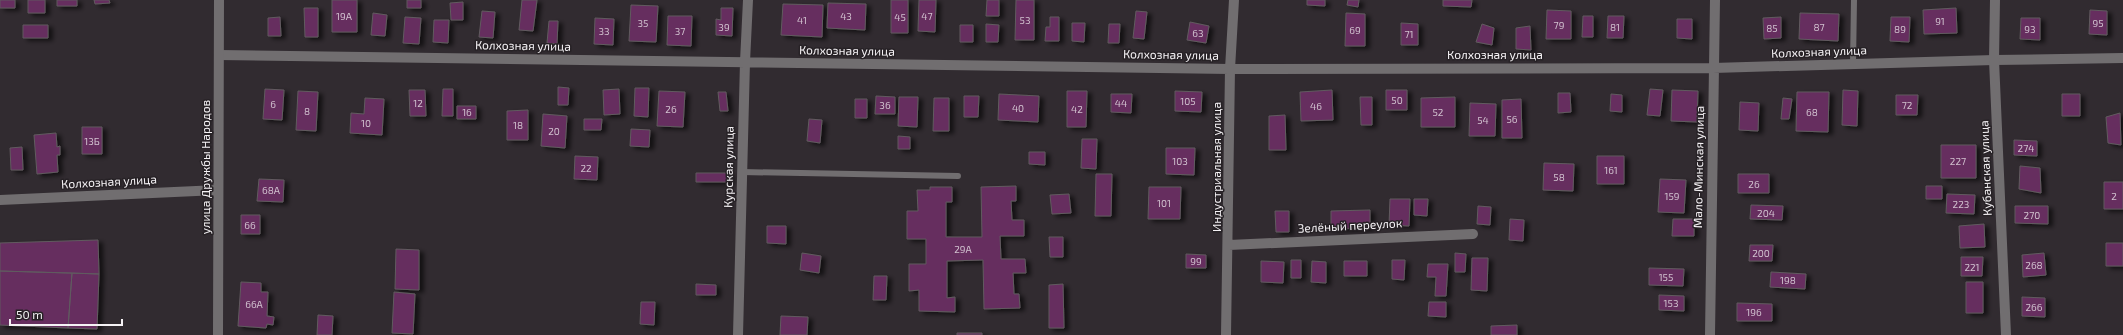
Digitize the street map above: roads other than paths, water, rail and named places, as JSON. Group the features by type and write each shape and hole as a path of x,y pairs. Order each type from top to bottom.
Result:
{"street":[{"name":"улица Дружбы Народов","path":"218,335 219,0"},
{"name":"Курская улица","path":"738,335 748,0"},
{"name":"Индустриальная улица","path":"1226,335 1229,245 1230,69 1234,0"},
{"name":"Мало-Минская улица","path":"1710,335 1715,0"},
{"name":"Кубанская улица","path":"1995,0 1994,60 2006,335"},
{"name":"Колхозная улица","path":"219,55 1230,69 1713,68 2123,58"},
{"name":"Колхозная улица","path":"0,200 218,190"},
{"name":"Зелёный переулок","path":"1229,245 1473,234"}],"lane":[{"path":"1853,64 1854,0"},
{"path":"742,172 958,176"}]}
